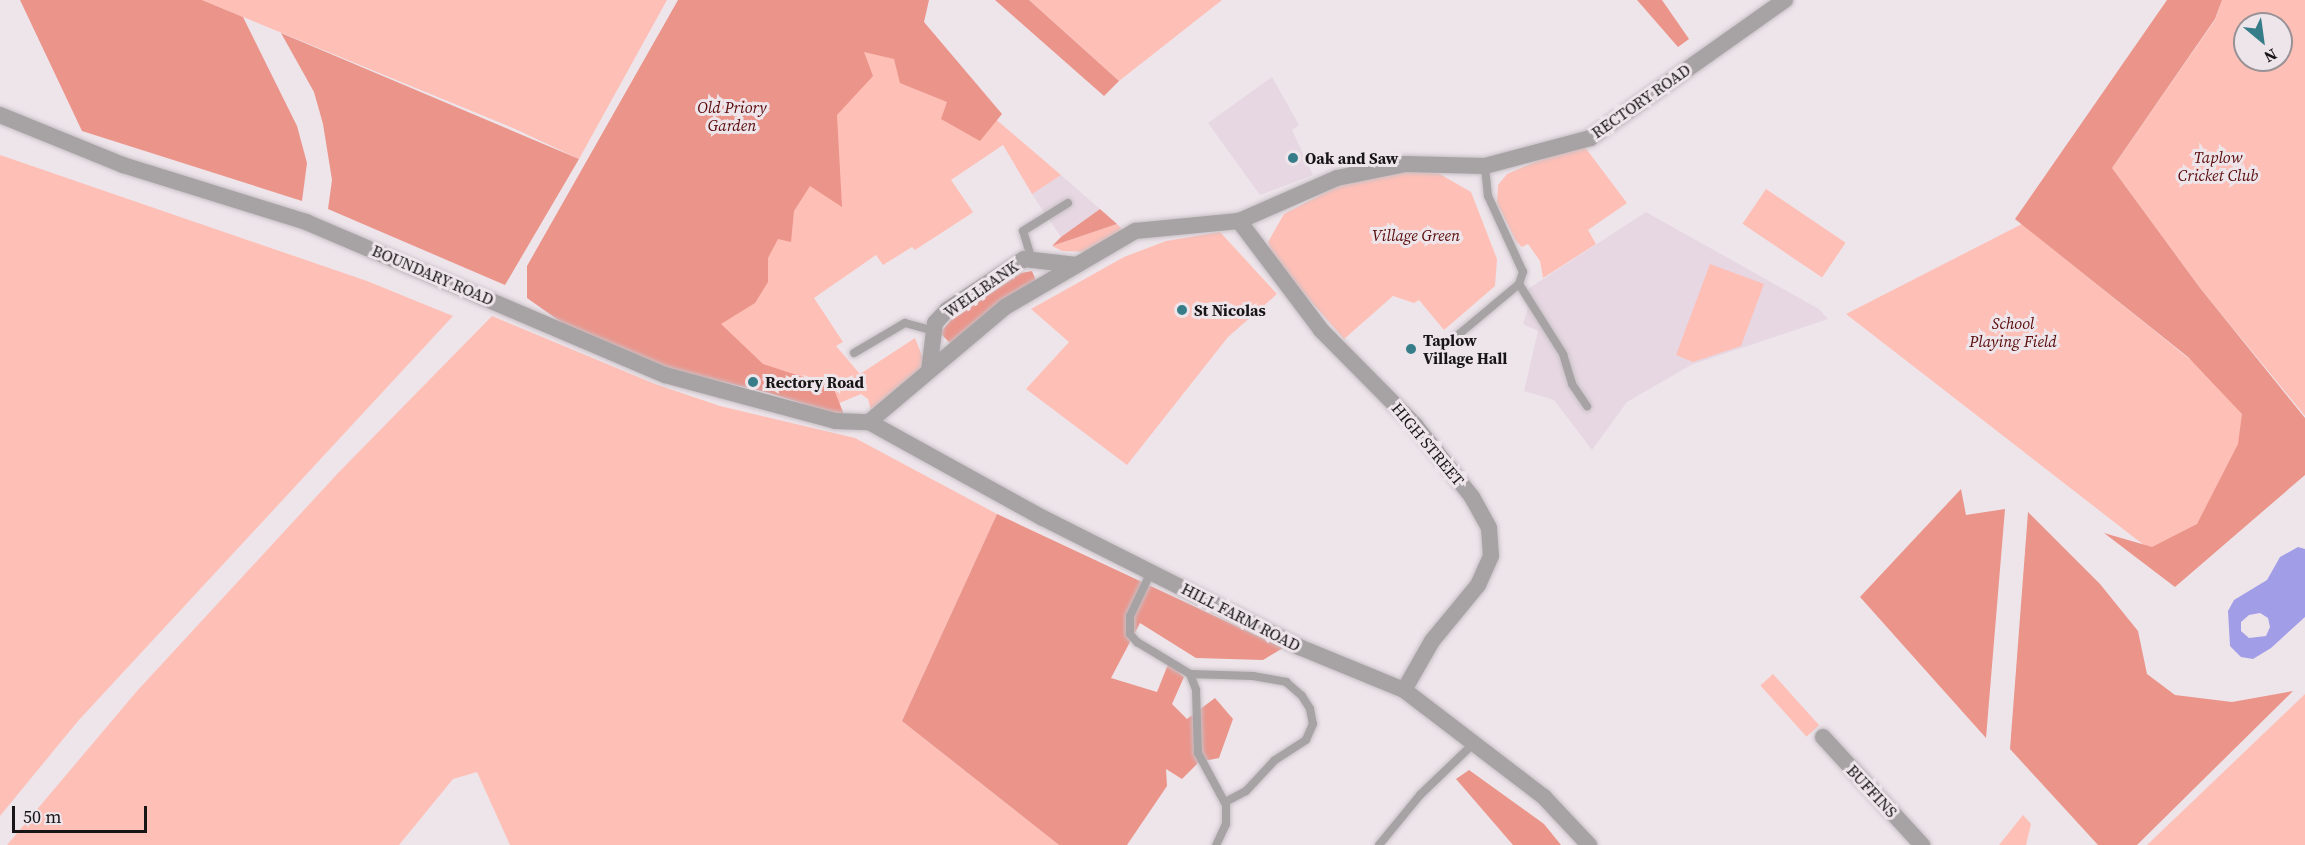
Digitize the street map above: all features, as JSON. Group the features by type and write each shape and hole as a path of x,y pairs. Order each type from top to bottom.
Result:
{"street":[{"name":"RECTORY ROAD","path":"869,422 1005,307 1135,231 1239,221 1337,178 1405,164 1485,166 1590,138 1785,0"},
{"name":"BOUNDARY ROAD","path":"0,115 123,165 306,222 665,375 835,421 869,422"},
{"name":"HIGH STREET","path":"1239,221 1321,330 1415,425 1472,497 1489,528 1491,556 1478,585 1432,641 1404,690"},
{"name":"WELLBANK","path":"929,371 935,323 947,310 1024,259 1077,265"},
{"name":"HILL FARM ROAD","path":"869,422 1043,518 1299,647 1404,690 1476,741 1544,797 1589,845"},
{"name":"BUFFINS","path":"1823,737 1921,844"}],"lane":[{"path":"1452,340 1519,284 1523,272 1488,196 1485,166"},
{"path":"1032,260 1023,231 1068,202"},
{"path":"1519,284 1563,354 1572,384 1587,406"},
{"path":"854,353 905,324 934,331"},
{"path":"1151,572 1130,616 1130,633 1137,642 1190,674 1253,676 1286,682 1302,696 1312,717 1312,732 1306,740 1274,761 1246,791 1225,802"},
{"path":"1190,674 1196,690 1198,753 1225,802 1226,824 1216,845"},
{"path":"1379,845 1413,802 1476,741"}],"shaded area":[{"path":"1272,77 1299,125 1292,130 1313,175 1260,195 1208,123"},
{"path":"1061,175 1100,209 1061,237 1031,193"},
{"path":"1646,212 1819,309 1828,319 1691,365 1627,402 1592,450 1554,400 1524,391 1538,331 1523,324 1528,308 1520,294"},
{"path":"2298,547 2305,549 2305,617 2271,648 2253,659 2241,657 2230,646 2228,611 2234,600 2267,580 2280,557","holes":["2260,613 2268,618 2270,627 2266,636 2249,638 2241,631 2241,622 2249,615"]}],"green space":[{"path":"20,0 202,0 243,17 297,126 307,163 302,201 82,131"},
{"path":"202,0 667,0 579,159 513,128"},
{"name":"Old Priory Garden","path":"678,0 929,0 924,22 1002,114 980,141 941,119 947,102 900,83 894,59 864,52 873,76 837,115 842,207 810,186 794,211 791,242 778,239 768,258 768,282 755,303 721,324 763,364 833,387 845,417 769,393 638,362 592,344 527,298 527,266"},
{"path":"995,0 1029,0 1119,81 1104,96"},
{"path":"1029,0 1222,0 1119,81"},
{"path":"1637,0 1662,0 1689,39 1678,47"},
{"path":"2167,0 2222,0 2215,19 2112,168 2200,288 2305,418 2305,475 2175,587 2104,533 2152,547 2197,524 2238,444 2242,414 2188,357 2015,219"},
{"name":"Taplow Cricket Club","path":"2222,0 2305,0 2305,416 2200,288 2112,168 2215,20"},
{"path":"883,23 1061,175 1032,194 1003,145 951,180 973,212 915,250 912,247 883,265 876,255 814,298 843,342 836,346 860,374 915,338 924,361 913,392 871,411 868,399 861,394 830,407 699,374 786,139"},
{"path":"281,33 579,159 505,285 328,209 332,180 323,124 314,92"},
{"name":"Village Green","path":"1581,142 1627,203 1588,230 1596,244 1543,278 1540,261 1528,244 1522,247 1516,241 1497,203 1498,185 1507,174"},
{"path":"0,155 367,281 453,316 78,721 0,816"},
{"name":"Village Green","path":"1431,169 1471,192 1497,259 1495,286 1444,330 1419,300 1414,303 1393,296 1344,339 1274,259 1268,242 1284,214 1334,188 1380,174"},
{"path":"1766,189 1846,243 1822,278 1743,224"},
{"path":"1100,209 1117,224 1052,246 1061,237"},
{"path":"1117,224 1122,229 1092,252 1062,251 1052,246"},
{"name":"School Playing Field","path":"2022,224 2290,440 2176,570 1846,314"},
{"path":"1220,232 1277,294 1228,337 1127,465 1026,389 1069,342 1031,309 1124,257 1166,241"},
{"path":"1710,264 1764,284 1741,346 1693,362 1676,355"},
{"path":"1032,271 1037,283 953,346 940,333 950,321 1021,273"},
{"path":"492,316 655,384 720,406 855,438 997,514 902,721 1059,845 510,845 477,772 453,779 399,845 7,845 137,691 339,472"},
{"path":"1961,489 1966,515 2005,509 1986,738 1860,597"},
{"path":"2028,512 2100,584 2138,631 2147,674 2175,695 2232,702 2293,691 2137,845 2098,845 2010,749"},
{"path":"997,514 1283,648 1263,660 1196,658 1140,623 1111,678 1157,692 1169,662 1184,677 1172,704 1187,719 1215,698 1233,719 1219,758 1199,762 1182,779 1166,769 1167,786 1127,845 1059,845 902,721"},
{"path":"1773,674 1819,725 1807,737 1760,685"},
{"path":"2305,694 2305,845 2147,845"},
{"path":"1469,770 1544,824 1561,845 1513,845 1456,779"},
{"path":"2023,815 2031,824 2026,845 1999,845"}],"place":[{"name":"Oak and Saw","path":"1293,158"},
{"name":"St Nicolas","path":"1182,310"},
{"name":"Taplow Village Hall","path":"1411,349"},
{"name":"Rectory Road","path":"753,382"}]}
